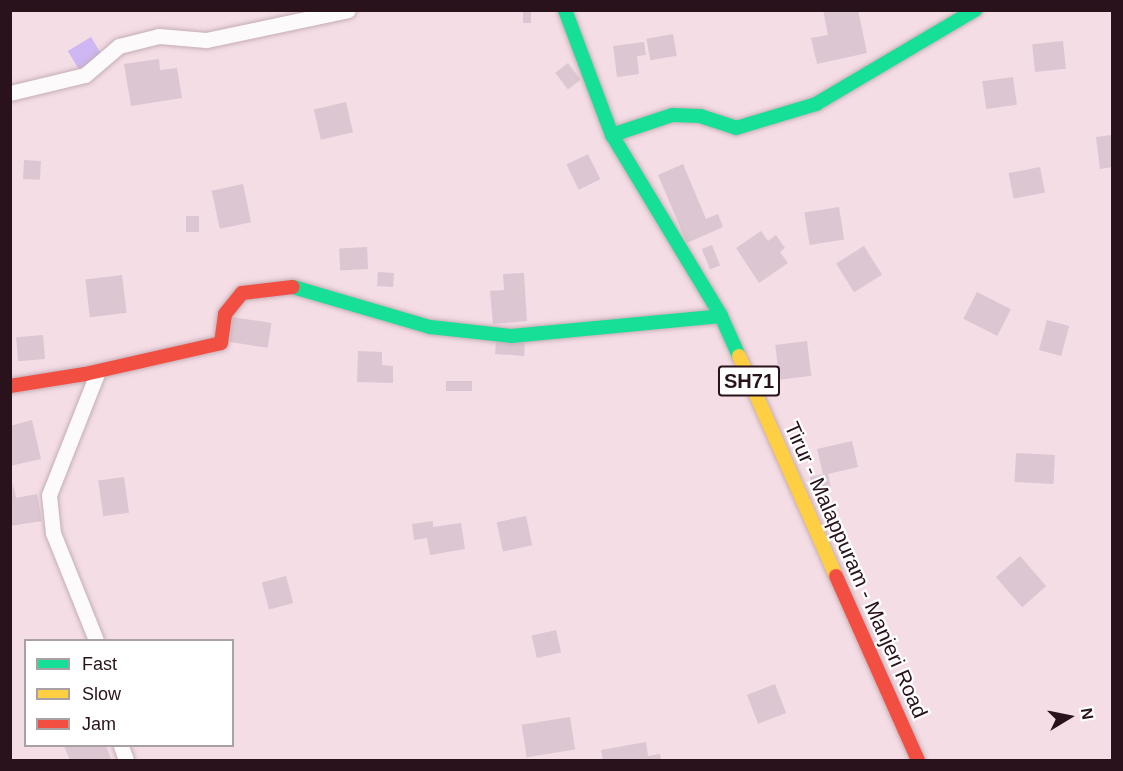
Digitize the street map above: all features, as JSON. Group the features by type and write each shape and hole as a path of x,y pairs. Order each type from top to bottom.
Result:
{"street":[{"path":"10,93 85,75 119,46 159,36 206,40 348,10"},
{"name":"Tirur - Malappuram - Manjeri Road","path":"565,10 612,135 721,316 918,760"},
{"path":"612,135 672,115 700,116 736,128 766,122 816,104 975,10"},
{"path":"10,386 98,371 221,343 225,314 242,293 290,286 430,327 511,336 721,316"},
{"path":"96,639 53,533 49,495 98,371"}],"shaded area":[{"path":"91,37 102,55 79,69 68,51"}],"building":[{"path":"523,10 531,10 531,23 523,23"},
{"path":"823,10 858,10 867,53 817,64 811,38 828,35"},
{"path":"673,34 677,56 650,60 646,39"},
{"path":"1063,41 1066,69 1035,72 1032,44"},
{"path":"644,42 646,55 637,56 639,74 617,77 613,46"},
{"path":"159,59 160,70 177,68 182,98 131,106 124,64"},
{"path":"568,63 581,80 568,89 555,73"},
{"path":"1013,77 1017,105 986,109 982,81"},
{"path":"346,102 353,132 321,140 314,109"},
{"path":"1112,135 1112,167 1100,169 1096,137"},
{"path":"588,154 600,179 579,190 566,165"},
{"path":"24,160 41,161 40,180 23,179"},
{"path":"683,164 706,219 718,214 723,227 687,243 658,175"},
{"path":"1040,167 1045,193 1014,199 1009,173"},
{"path":"243,184 251,222 220,229 212,191"},
{"path":"839,207 844,240 810,245 804,212"},
{"path":"186,216 199,216 199,232 186,232"},
{"path":"761,231 768,241 776,235 785,248 780,252 788,263 759,283 736,248"},
{"path":"712,245 720,265 710,270 702,249"},
{"path":"864,246 882,275 854,292 836,263"},
{"path":"367,247 368,269 340,270 339,248"},
{"path":"378,272 394,273 393,287 377,286"},
{"path":"524,273 527,321 493,324 490,291 504,290 503,274"},
{"path":"122,275 127,313 90,317 85,280"},
{"path":"977,292 1011,309 997,336 963,319"},
{"path":"233,317 272,323 268,348 229,342"},
{"path":"1047,320 1069,326 1061,356 1039,350"},
{"path":"43,335 45,359 18,361 16,337"},
{"path":"496,341 525,343 524,356 495,354"},
{"path":"807,341 811,376 780,380 775,345"},
{"path":"358,351 382,352 382,365 393,366 393,383 357,382"},
{"path":"446,381 472,381 472,391 446,391"},
{"path":"32,420 41,459 10,466 10,426"},
{"path":"852,441 858,467 828,474 831,487 813,491 810,477 823,474 817,449"},
{"path":"1016,453 1055,455 1053,484 1014,482"},
{"path":"124,477 129,513 103,516 98,481"},
{"path":"13,483 16,498 37,494 42,521 10,526"},
{"path":"526,516 532,545 503,552 497,522"},
{"path":"433,521 433,527 461,523 465,549 430,555 427,538 414,540 412,524"},
{"path":"1020,556 1046,586 1022,607 996,577"},
{"path":"286,576 293,603 269,610 262,582"},
{"path":"556,630 561,652 537,658 532,636"},
{"path":"775,684 786,713 758,724 747,695"},
{"path":"570,717 575,750 527,757 522,725"},
{"path":"646,742 648,756 660,754 661,760 603,760 601,750"},
{"path":"64,747 106,747 111,759 70,760"}],"traffic: fast":[{"path":"565,10 612,135 721,316 739,356"},
{"path":"612,135 672,115 700,116 736,128 816,104 975,10"},
{"path":"293,287 430,327 511,336 721,316"}],"traffic: slow":[{"path":"739,356 836,576"}],"traffic: jam":[{"path":"10,386 85,374 221,343 225,314 242,293 293,287"},
{"path":"836,576 918,760"}]}
